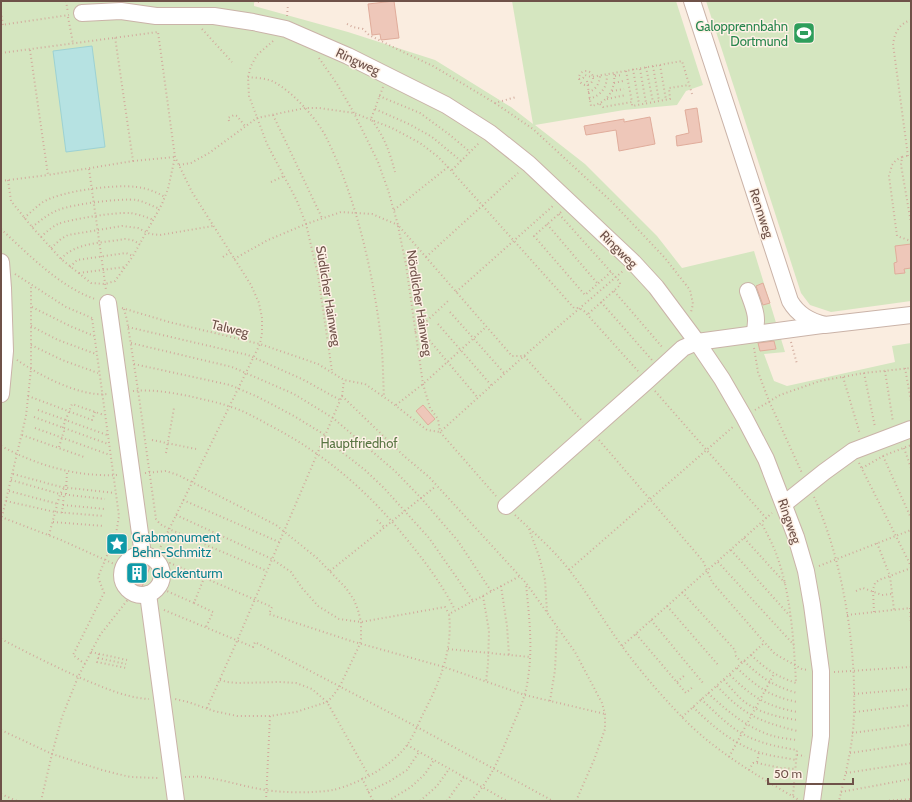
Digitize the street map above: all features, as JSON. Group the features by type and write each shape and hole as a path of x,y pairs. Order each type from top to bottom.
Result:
{"street":[{"name":"Rennweg","path":"692,1 790,301 794,308 806,318 825,325 911,315"},
{"name":"Ringweg","path":"75,14 121,11 156,16 214,16 286,29 348,56 446,105 490,133 529,164 568,199 633,262 656,287 698,342 722,380 744,417 766,459 784,504 806,571 814,612 821,671 821,736 812,801"},
{"path":"1,262 3,288 1,394"},
{"path":"748,291 756,316 757,325 753,334"},
{"path":"108,303 148,557"},
{"path":"506,506 683,348 698,342 825,325"},
{"path":"784,504 853,451 911,429"},
{"path":"150,591 128,590 122,580 123,568 131,558 148,557 158,565 150,591 162,699 176,801"}],"path":[{"path":"254,1 262,1"},
{"path":"1,12 2,25 75,14"},
{"path":"911,20 904,22 896,32 893,44 909,155 896,160 892,165 889,176 897,236 911,241"},
{"path":"347,24 363,29 369,35 433,66 495,103 533,129 564,156 612,202 665,258 690,290 693,304 687,329"},
{"path":"8,180 11,201 41,238 61,259 91,283 105,284 115,281 133,256 160,209 168,189 174,157 158,28"},
{"path":"286,29 257,55 251,66 248,77 273,82 293,95 305,108 325,136 355,213 369,262 380,332 384,397"},
{"path":"1,53 158,32"},
{"path":"72,35 73,44"},
{"path":"115,37 132,161"},
{"path":"209,37 232,62"},
{"path":"30,50 48,175"},
{"name":"Nördlicher Hainweg","path":"318,57 337,84 354,113 378,162 394,210 406,265 423,384 430,408 438,419 440,432"},
{"path":"614,75 633,69 682,61 692,94"},
{"path":"660,65 666,100"},
{"path":"653,66 659,101"},
{"path":"646,67 653,102"},
{"path":"640,68 646,103"},
{"path":"633,69 639,104"},
{"path":"579,79 583,78 585,75 584,71"},
{"path":"584,71 589,72 593,77"},
{"path":"579,79 581,73 584,71"},
{"path":"626,71 632,106 670,99 669,88 689,85"},
{"path":"371,119 387,75"},
{"path":"585,75 593,77 622,75"},
{"path":"589,99 598,96 606,87 607,75"},
{"path":"589,77 587,85 591,106 600,104 612,91 614,75"},
{"path":"588,92 596,88 600,81 600,76"},
{"name":"Südlicher Hainweg","path":"248,77 249,96 267,144 301,209 306,224 318,275 332,372"},
{"path":"587,85 592,82 593,77"},
{"path":"583,78 587,81"},
{"path":"579,79 582,84 587,85"},
{"path":"614,83 623,82"},
{"path":"612,91 624,88"},
{"path":"606,99 626,95"},
{"path":"379,96 420,113 470,152"},
{"path":"495,103 516,97"},
{"path":"600,104 604,107 632,102"},
{"path":"179,165 191,163 209,153 257,118 305,108 319,108 354,113 392,128 420,143 437,156 451,170 574,308 579,308 587,315 647,381 766,518"},
{"path":"375,109 411,125 432,138 461,161"},
{"path":"229,121 228,118 234,115 237,116 245,126"},
{"path":"273,115 322,218"},
{"path":"371,119 381,132 395,172"},
{"path":"451,170 490,133"},
{"path":"1,181 89,169 132,161 174,157"},
{"path":"148,557 169,530 260,344 262,332 262,318 259,303 250,285 192,192 174,157"},
{"path":"902,157 901,165 911,223"},
{"path":"426,257 529,164"},
{"path":"394,210 448,167"},
{"path":"89,169 108,303"},
{"path":"270,182 284,176"},
{"path":"24,218 44,202 56,196 92,190 124,186 138,187 165,197"},
{"path":"32,227 58,210 94,203 126,199 138,200 160,209"},
{"path":"568,199 559,214 534,236 585,295 611,272"},
{"path":"456,292 514,240 568,199"},
{"path":"234,259 268,240 306,224 341,212 372,214 398,225 512,356 524,356 590,430 703,561 712,582 775,654 802,669 831,673 911,667"},
{"path":"41,238 57,225 68,221 96,216 131,213 154,220"},
{"path":"559,214 620,282 614,291 587,315"},
{"path":"547,224 598,284"},
{"path":"50,248 60,239 68,235 122,226 130,226 160,235 213,226"},
{"name":"Talweg","path":"1,229 40,266 76,291 124,309 169,322 260,344 318,364 344,380"},
{"path":"61,259 71,249 80,246 125,240 132,240 140,244"},
{"path":"223,257 230,252"},
{"path":"70,267 77,260 126,253 133,256"},
{"path":"440,432 524,356 633,262"},
{"path":"78,273 125,267"},
{"path":"27,283 66,307 92,318 112,475 119,516 116,534 98,577 104,593 73,655 85,664"},
{"path":"1,521 26,416 31,369 31,285"},
{"path":"614,291 672,358"},
{"path":"415,332 448,301"},
{"path":"601,302 660,369"},
{"path":"31,307 94,336"},
{"path":"124,309 131,343 156,519 160,524 169,530 267,571"},
{"path":"450,312 505,374"},
{"path":"438,324 492,386"},
{"path":"31,326 58,340 96,354"},
{"path":"128,327 248,355 302,379 340,400"},
{"path":"396,405 423,384 486,327"},
{"path":"419,328 478,398"},
{"path":"788,330 797,364"},
{"path":"753,334 758,372 769,401 822,514 836,560 847,616 853,672 854,712 850,753 839,801"},
{"path":"131,343 232,367 294,394 332,418 395,471 421,498 458,541 491,591"},
{"path":"31,345 62,360 99,373"},
{"path":"3,351 31,369 65,385 84,392 101,394"},
{"path":"134,364 226,384 294,416 325,435"},
{"path":"905,368 911,401"},
{"path":"569,570 744,417 769,401 780,395 820,381 864,373 911,368"},
{"path":"885,371 893,422"},
{"path":"864,373 875,427"},
{"path":"843,377 860,434"},
{"path":"207,708 342,396 344,380 365,384 396,405 427,430 440,432 481,480 553,551 588,594 622,646 642,672 682,717 706,739 748,770 800,801"},
{"path":"138,390 175,394 230,406 287,434 317,454 350,479 392,520 424,561 447,594 455,610"},
{"path":"28,396 92,420 95,412"},
{"path":"342,396 404,456 429,477 520,576 575,652 602,703 605,714 605,729 594,760 576,801"},
{"path":"59,447 64,431 63,427 72,404 104,415"},
{"path":"166,453 174,408"},
{"path":"38,410 107,435"},
{"path":"34,417 108,444"},
{"path":"34,428 110,455"},
{"path":"22,435 84,457"},
{"path":"324,438 365,470 429,538 473,601"},
{"path":"152,440 196,449"},
{"path":"862,468 883,456 911,445"},
{"path":"1,446 18,454 67,471 93,475 112,475"},
{"path":"904,448 911,468"},
{"path":"853,451 911,568 875,583 873,592 874,612"},
{"path":"883,456 911,518"},
{"path":"62,513 67,471"},
{"path":"149,472 166,471 178,474 284,530 308,550 346,588 354,600 361,622 360,644 340,686 327,702 296,712 270,716 237,716 175,699 162,699"},
{"path":"13,474 65,487 115,493"},
{"path":"11,480 60,494 106,499"},
{"path":"330,571 436,486"},
{"path":"49,535 60,494 65,487"},
{"path":"9,491 58,504"},
{"path":"183,500 279,542"},
{"path":"6,501 55,512 104,516"},
{"path":"622,646 718,562 761,522 784,504"},
{"path":"63,505 105,509"},
{"path":"1,730 52,754 102,770 130,777 150,779 203,777 266,790 318,792 333,790 370,776 385,766 407,745 434,693 444,667 448,649 450,628 449,614 445,607 361,622 339,619 318,606 290,572 272,559 176,515"},
{"path":"1,517 49,535 123,568"},
{"path":"377,520 384,527"},
{"path":"53,522 104,526"},
{"path":"751,655 780,678 796,683 794,645 785,584 778,558 761,522"},
{"path":"528,528 539,556 545,580 547,613"},
{"path":"806,571 911,530"},
{"path":"744,538 785,584"},
{"path":"877,543 890,576 894,610"},
{"path":"731,550 790,616"},
{"path":"718,562 794,645"},
{"path":"41,801 62,717 78,678 100,635 150,591 170,563 272,607 269,614 360,644 444,667 525,695 605,714"},
{"path":"449,614 520,576"},
{"path":"194,604 204,578"},
{"path":"471,801 483,788 495,768 525,695 530,657 526,583"},
{"path":"501,586 507,626 509,656"},
{"path":"856,591 863,588 882,595 892,594"},
{"path":"150,591 194,604 213,612 206,627"},
{"path":"150,591 206,627 253,647 255,642 495,768 553,801"},
{"path":"682,592 735,650 736,656 769,682 782,689 797,693"},
{"path":"483,595 489,631 486,682"},
{"path":"667,606 719,666"},
{"path":"847,616 910,608 911,624"},
{"path":"652,620 703,682"},
{"path":"550,701 555,670 558,627"},
{"path":"636,634 686,693 694,686"},
{"path":"1,639 78,678 111,691 138,698"},
{"path":"682,717 764,643"},
{"path":"448,649 530,657"},
{"path":"91,652 127,660"},
{"path":"99,654 97,662 126,668"},
{"path":"98,658 126,664"},
{"path":"737,668 764,691 783,699 797,702"},
{"path":"730,756 774,674"},
{"path":"677,682 686,675"},
{"path":"729,675 760,700 780,709 797,712"},
{"path":"220,680 232,683 281,682 296,684 312,689 327,702 370,776"},
{"path":"724,680 742,699 755,708 778,717 797,720"},
{"path":"717,686 732,702 751,716 770,724 797,731"},
{"path":"854,694 911,689"},
{"path":"708,694 731,714 747,724 772,736 797,740"},
{"path":"701,699 726,722 742,734 772,746 797,750 793,797"},
{"path":"854,712 911,705"},
{"path":"693,707 712,725 737,743 767,755 796,760"},
{"path":"266,801 270,716"},
{"path":"852,733 911,725"},
{"path":"850,753 911,744"},
{"path":"407,745 507,801"},
{"path":"368,792 407,770 419,752"},
{"path":"757,762 759,752"},
{"path":"388,801 411,787 425,774 434,760"},
{"path":"748,770 753,763 757,762 781,768 796,769"},
{"path":"846,773 911,763"},
{"path":"421,801 437,786 449,769"},
{"path":"447,801 464,777"},
{"path":"362,778 373,801"},
{"path":"841,792 911,779"},
{"path":"1,794 17,801"},
{"path":"885,801 911,799"}],"green space":[{"name":"Hauptfriedhof","path":"1,1 254,1 254,6 348,32 435,60 511,107 533,124 512,1 676,1 703,85 686,91 677,105 624,110 535,125 585,164 657,236 682,268 754,251 785,352 764,354 774,381 787,386 895,362 892,346 911,343 911,801 1,801"},
{"path":"706,1 911,1 911,301 831,312 810,305 801,293"}],"water":[{"path":"92,46 105,147 66,152 53,51"}],"building":[{"path":"394,1 399,38 381,40 380,34 372,35 368,4"},
{"path":"697,108 702,142 677,146 676,136 689,133 685,110"},
{"path":"650,117 655,144 619,151 616,130 586,135 584,126 624,119 624,122"},
{"path":"911,244 911,268 904,269 905,273 895,274 894,263 897,262 895,246"},
{"path":"763,283 770,303 763,305 756,286"},
{"path":"774,341 776,349 760,351 758,343"},
{"path":"423,405 435,419 428,425 416,411"},
{"name":"Glockenturm","path":"134,561 140,564 146,564 150,567 142,587 132,584 125,576 128,567"}],"place":[{"name":"Galopprennbahn Dortmund","path":"804,33"},
{"name":"Grabmonument Behn-Schmitz","path":"117,544"},
{"name":"Glockenturm","path":"137,573"}]}
